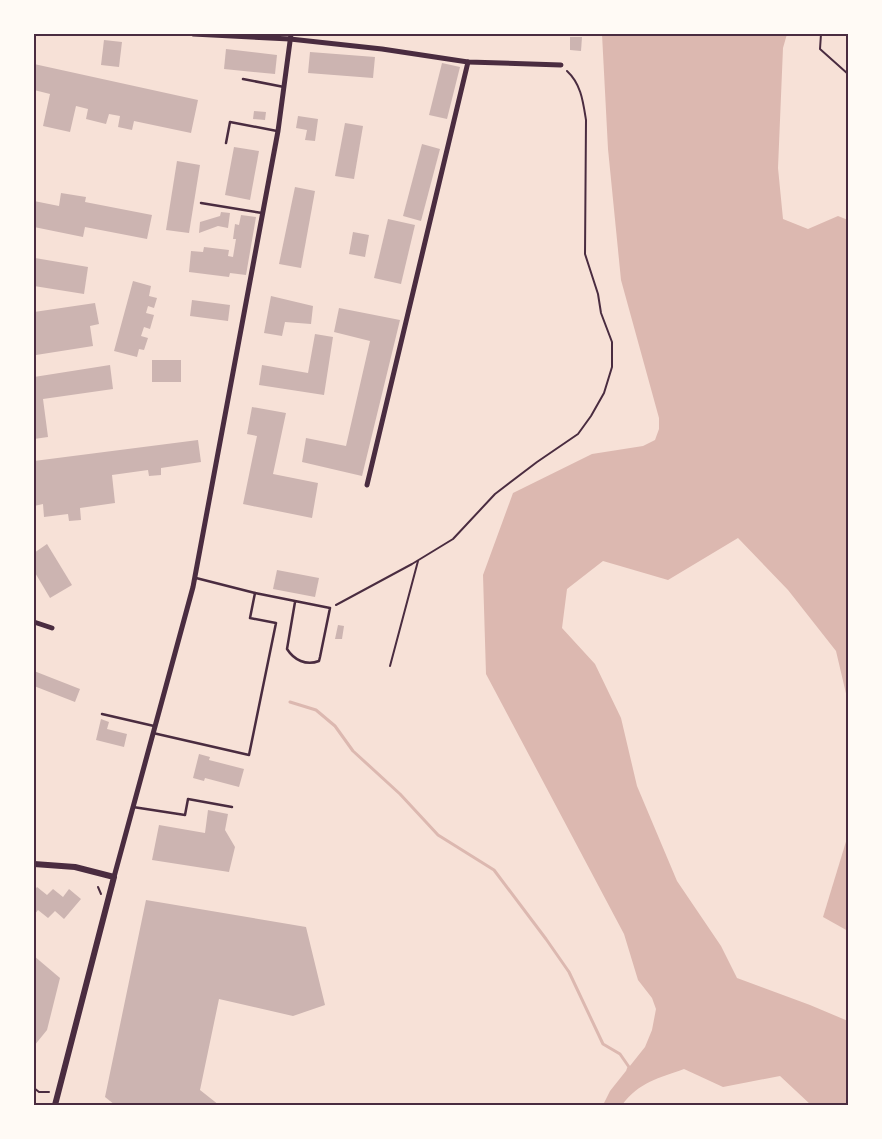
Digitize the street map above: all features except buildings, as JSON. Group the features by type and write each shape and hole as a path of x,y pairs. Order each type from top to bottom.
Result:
{"street":[{"path":"193,34 291,36 468,62 561,66"},
{"path":"55,1105 114,877 195,578 278,131 291,36"},
{"path":"367,485 468,62"},
{"path":"34,622 52,628"},
{"path":"34,864 75,867 114,877"}],"lane":[{"path":"243,79 285,88"},
{"path":"226,143 230,122 278,131"},
{"path":"201,203 263,213"},
{"path":"195,578 295,602 330,608 319,661 314,663 298,661 292,657 287,649 295,602"},
{"path":"102,714 249,755 276,623 250,618 255,593"},
{"path":"133,807 185,815 188,798 232,807"}],"path":[{"path":"821,34 820,49 848,74"},
{"path":"330,608 453,539 495,494 578,434 592,416 604,393 612,367 612,342 601,313 598,294 585,254 586,120 583,98 575,78 561,66"},
{"path":"390,666 418,560"}],"shaded area":[{"path":"602,34 787,34 783,48 778,168 783,219 808,229 838,216 848,220 848,702 836,651 788,590 738,538 668,580 603,561 567,589 562,628 595,664 621,718 637,786 677,881 721,946 737,978 848,1021 848,1105 811,1105 780,1076 723,1087 684,1069 642,1086 622,1105 603,1105 610,1091 645,1047 652,1030 656,1009 652,998 638,980 624,934 486,674 483,575 513,493 592,454 643,446 655,440 659,429 659,418 621,280 608,149"},
{"path":"848,835 848,931 823,917"}],"waterway":[{"path":"290,702 316,710 335,726 353,751 400,794 438,835 494,870 569,972 603,1044 620,1054 629,1067 628,1070"}]}
